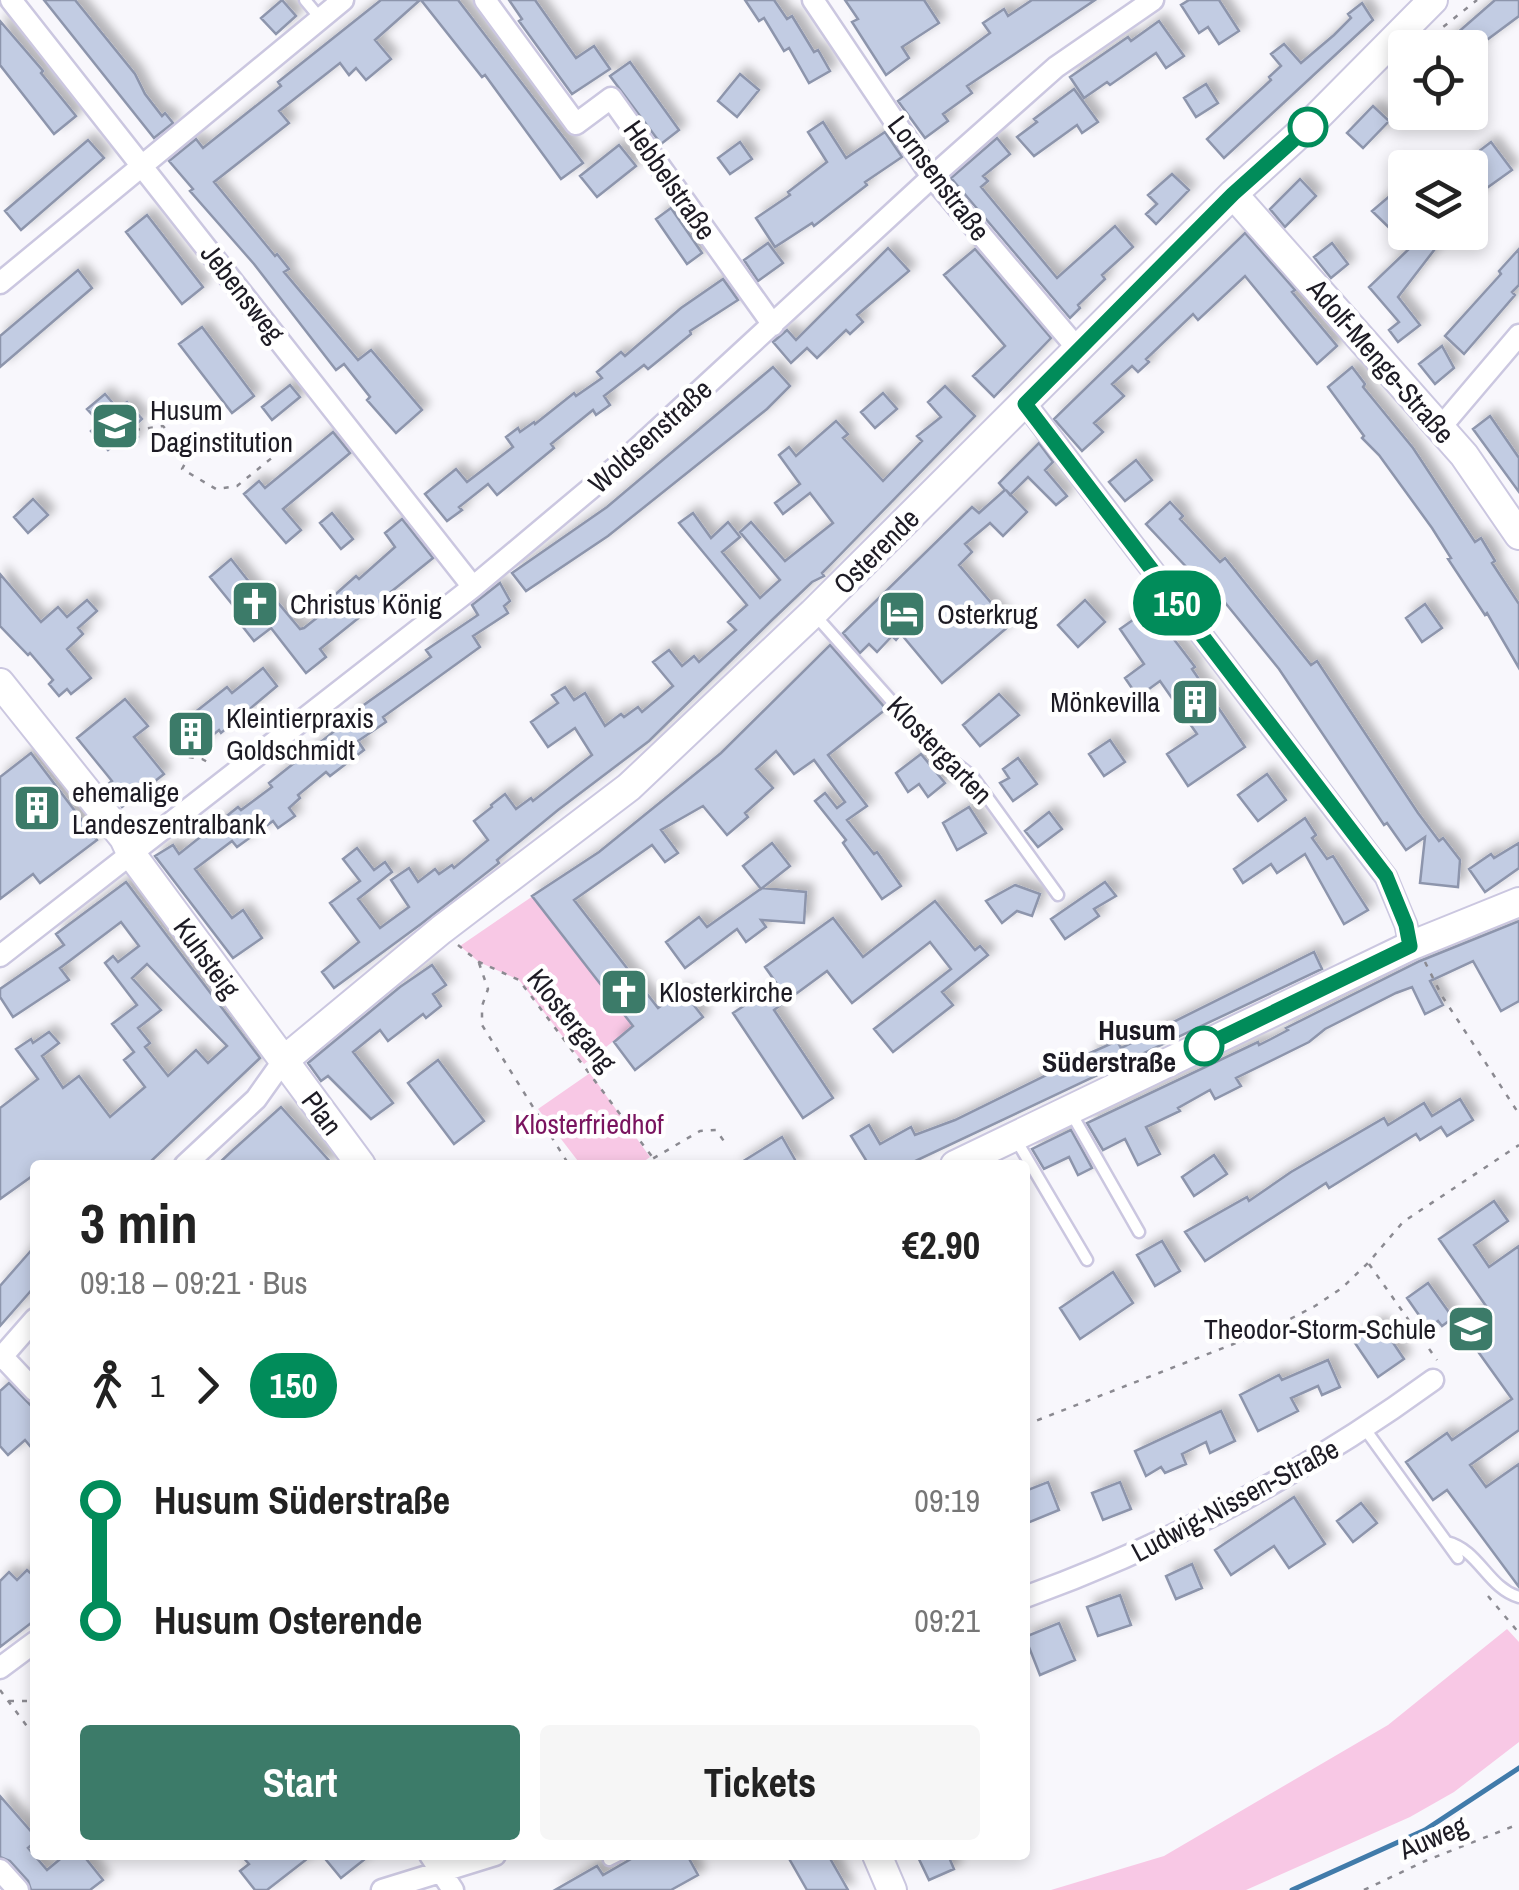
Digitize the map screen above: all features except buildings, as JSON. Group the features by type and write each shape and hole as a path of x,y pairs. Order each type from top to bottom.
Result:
{"main road":[{"name":"Osterende","path":"282,1061 440,930 629,787 813,613 1433,0"},
{"name":"Adolf-Menge-Straße","path":"1233,194 1464,456 1519,535"},
{"name":"Kuhsteig","path":"0,683 104,811 282,1061"},
{"path":"966,1160 1412,945 1519,902"},
{"name":"Plan","path":"282,1061 357,1160"},
{"path":"878,1860 892,1890"}],"street":[{"name":"Jebensweg","path":"12,0 473,588"},
{"path":"0,283 343,0"},
{"name":"Hebbelstraße","path":"485,0 576,124 612,98 773,325"},
{"name":"Lornsenstraße","path":"812,0 932,176 1077,348"},
{"name":"Woldsenstraße","path":"0,956 473,588 627,458 1056,66 1153,0"},
{"path":"1440,428 1519,335"},
{"path":"1025,404 1386,876 1412,945"},
{"path":"190,1160 256,1099 282,1061"},
{"path":"30,1324 1,1358 30,1386"},
{"name":"Ludwig-Nissen-Straße","path":"1030,1595 1114,1564 1191,1527 1365,1429 1433,1380"},
{"path":"0,1668 30,1646"},
{"path":"382,1890 479,1860"},
{"path":"0,1870 18,1890"}],"lane":[{"path":"305,0 321,19"},
{"name":"Klostergarten","path":"813,613 928,742 972,776 1058,895"},
{"path":"1070,1111 1139,1232"},
{"path":"1014,1137 1028,1160"},
{"path":"1030,1164 1087,1260"},
{"path":"1365,1429 1458,1558"},
{"path":"1446,1542 1462,1546 1504,1592 1519,1596"}],"path":[{"path":"1440,30 1477,0"},
{"path":"135,430 163,426 189,456 182,469 216,488 237,486 289,444"},
{"path":"181,747 188,757 212,765 226,783"},
{"name":"Klostergang","path":"440,930 479,962 519,980 653,1158"},
{"path":"1412,945 1519,1114"},
{"path":"479,962 488,989 482,1006 482,1025 565,1160"},
{"path":"650,1160 700,1132 716,1130 726,1144"},
{"path":"1030,1423 1268,1331 1328,1297 1368,1263 1403,1222 1519,1145"},
{"path":"1368,1263 1438,1361 1433,1380"},
{"path":"0,1690 30,1730"},
{"path":"8,1702 30,1702"},
{"name":"Auweg","path":"1364,1890 1519,1824"}],"green space":[{"path":"533,896 633,1026 584,1064 519,980 479,962 460,946"},
{"name":"Klosterfriedhof","path":"590,1073 650,1157 577,1160 538,1109"},
{"path":"1507,1629 1519,1642 1519,1742 1454,1792 1410,1817 1246,1890 1051,1890 1164,1856 1388,1725"}],"waterway":[{"path":"1292,1890 1425,1830 1519,1768"}],"bus line":[{"name":"150","path":"1204,1046 1410,946 1406,925 1386,876 1025,404 1233,194 1308,127"}],"place":[{"name":"Husum Daginstitution","path":"115,426"},
{"name":"Christus König","path":"255,604"},
{"name":"Osterkrug","path":"902,614"},
{"name":"Mönkevilla","path":"1195,702"},
{"name":"Kleintierpraxis Goldschmidt","path":"191,734"},
{"name":"ehemalige Landeszentralbank","path":"37,808"},
{"name":"Klosterkirche","path":"624,992"},
{"name":"Husum Süderstraße","path":"1204,1046"},
{"name":"Theodor-Storm-Schule","path":"1471,1329"}]}
